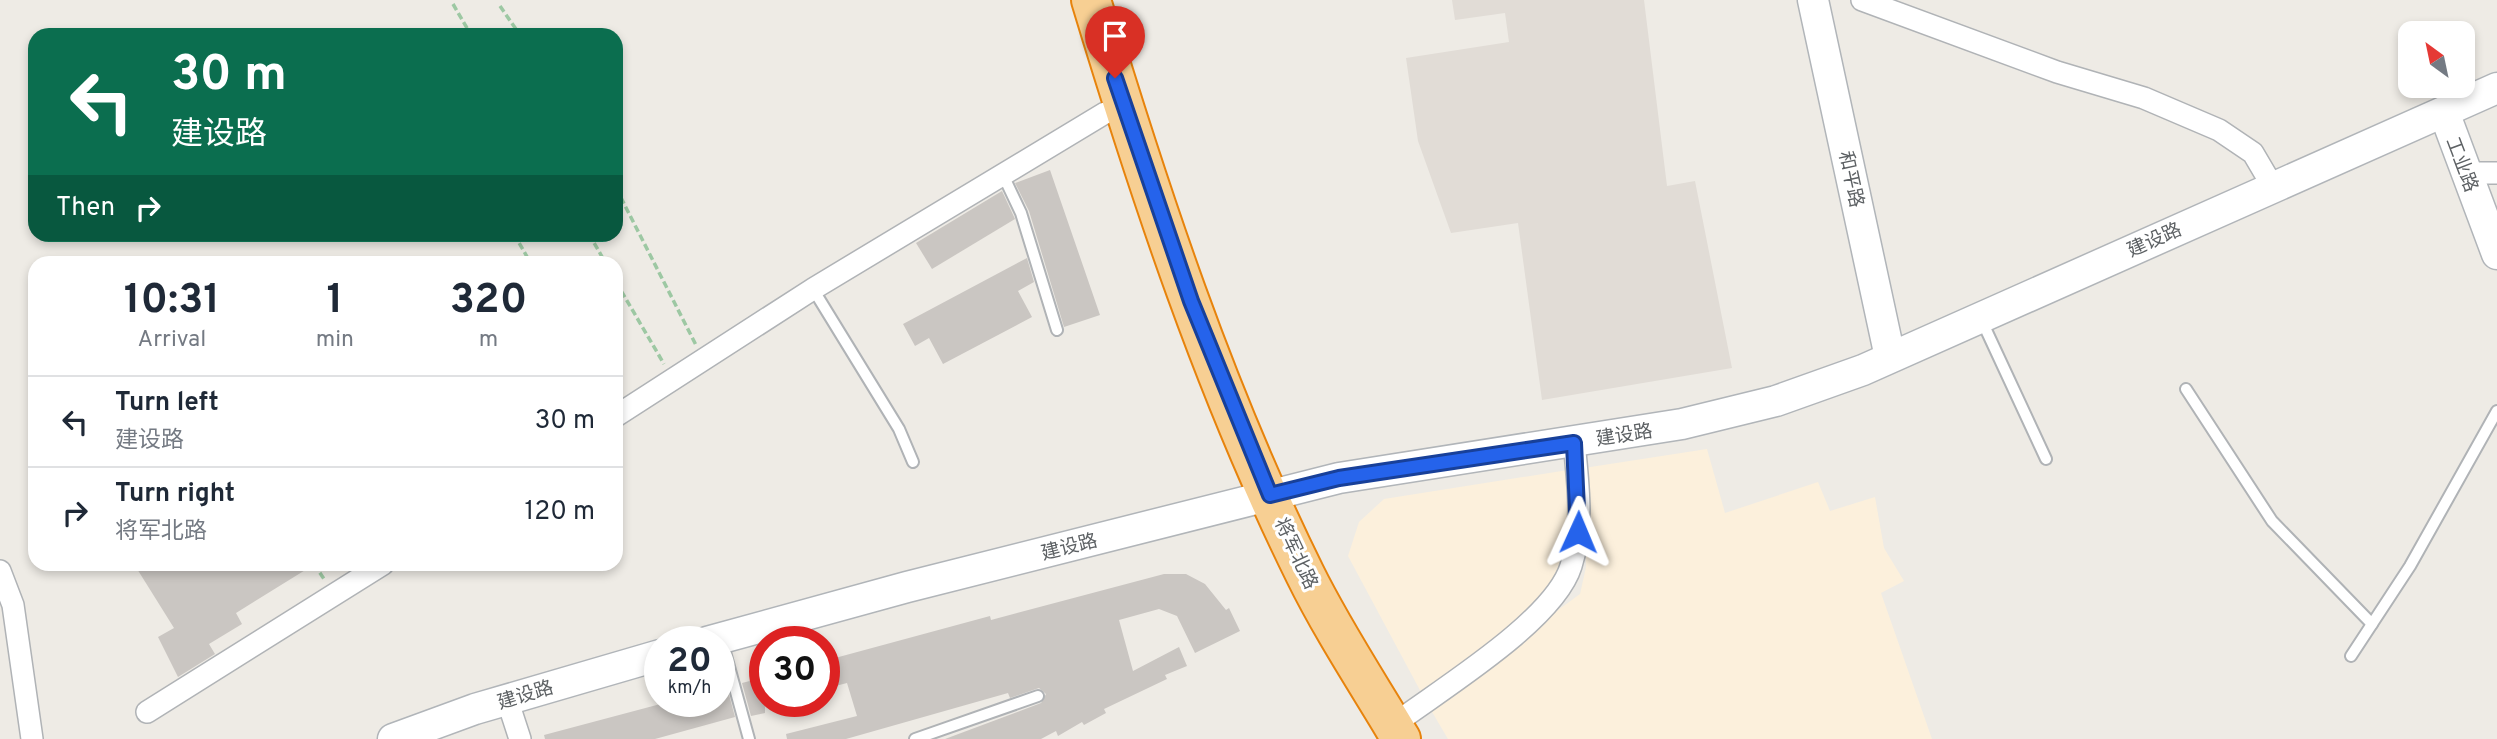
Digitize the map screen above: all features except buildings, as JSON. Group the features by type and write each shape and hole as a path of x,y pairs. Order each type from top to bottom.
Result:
{"highway":[{"name":"将军北路","path":"1070,0 1105,113 1172,308 1261,498"},
{"name":"将军北路","path":"1091,0 1191,301 1261,498 1288,585 1390,734"}],"street":[{"name":"和平路","path":"1813,0 1890,357"},
{"path":"1863,0 2057,72 2144,98 2219,130 2253,153 2273,187"},
{"name":"建设路","path":"735,634 907,587 1339,478 1574,443 1731,413 1820,386 2497,88"},
{"name":"工业路","path":"2444,112 2497,254"},
{"path":"623,411 813,289 1105,113"},
{"path":"2467,173 2497,173"},
{"path":"1390,734 1529,624 1553,599 1570,569 1578,532 1574,443"},
{"path":"0,571 13,605 32,739"},
{"path":"147,712 372,571"},
{"name":"建设路","path":"393,739 507,699 644,660"},
{"path":"507,699 520,739"}],"lane":[{"path":"1003,175 1021,213 1057,330"},
{"path":"813,289 899,429 913,462"},
{"path":"1979,317 2046,459"},
{"path":"2186,390 2272,522 2372,624"},
{"path":"2351,656 2410,566 2497,411"},
{"path":"915,739 1038,696"},
{"path":"735,699 749,739"}],"path":[{"path":"453,4 467,28"},
{"path":"500,6 515,28"},
{"path":"623,202 704,359"},
{"path":"623,294 673,379"}],"shaded area":[{"path":"1452,0 1644,0 1667,186 1695,181 1732,368 1542,400 1518,223 1451,233 1418,141 1406,58 1509,42 1505,13 1455,20"},
{"path":"1707,449 1725,513 1818,482 1830,511 1875,497 1884,548 1904,581 1881,593 1932,739 1448,739 1428,705 1580,594 1586,567 1584,468"},
{"path":"1568,470 1574,531 1555,579 1516,624 1422,694 1348,556 1359,522 1384,499"}],"route":[{"path":"1115,78 1191,301 1270,495 1339,478 1574,443 1579,498 1578,532"}]}
